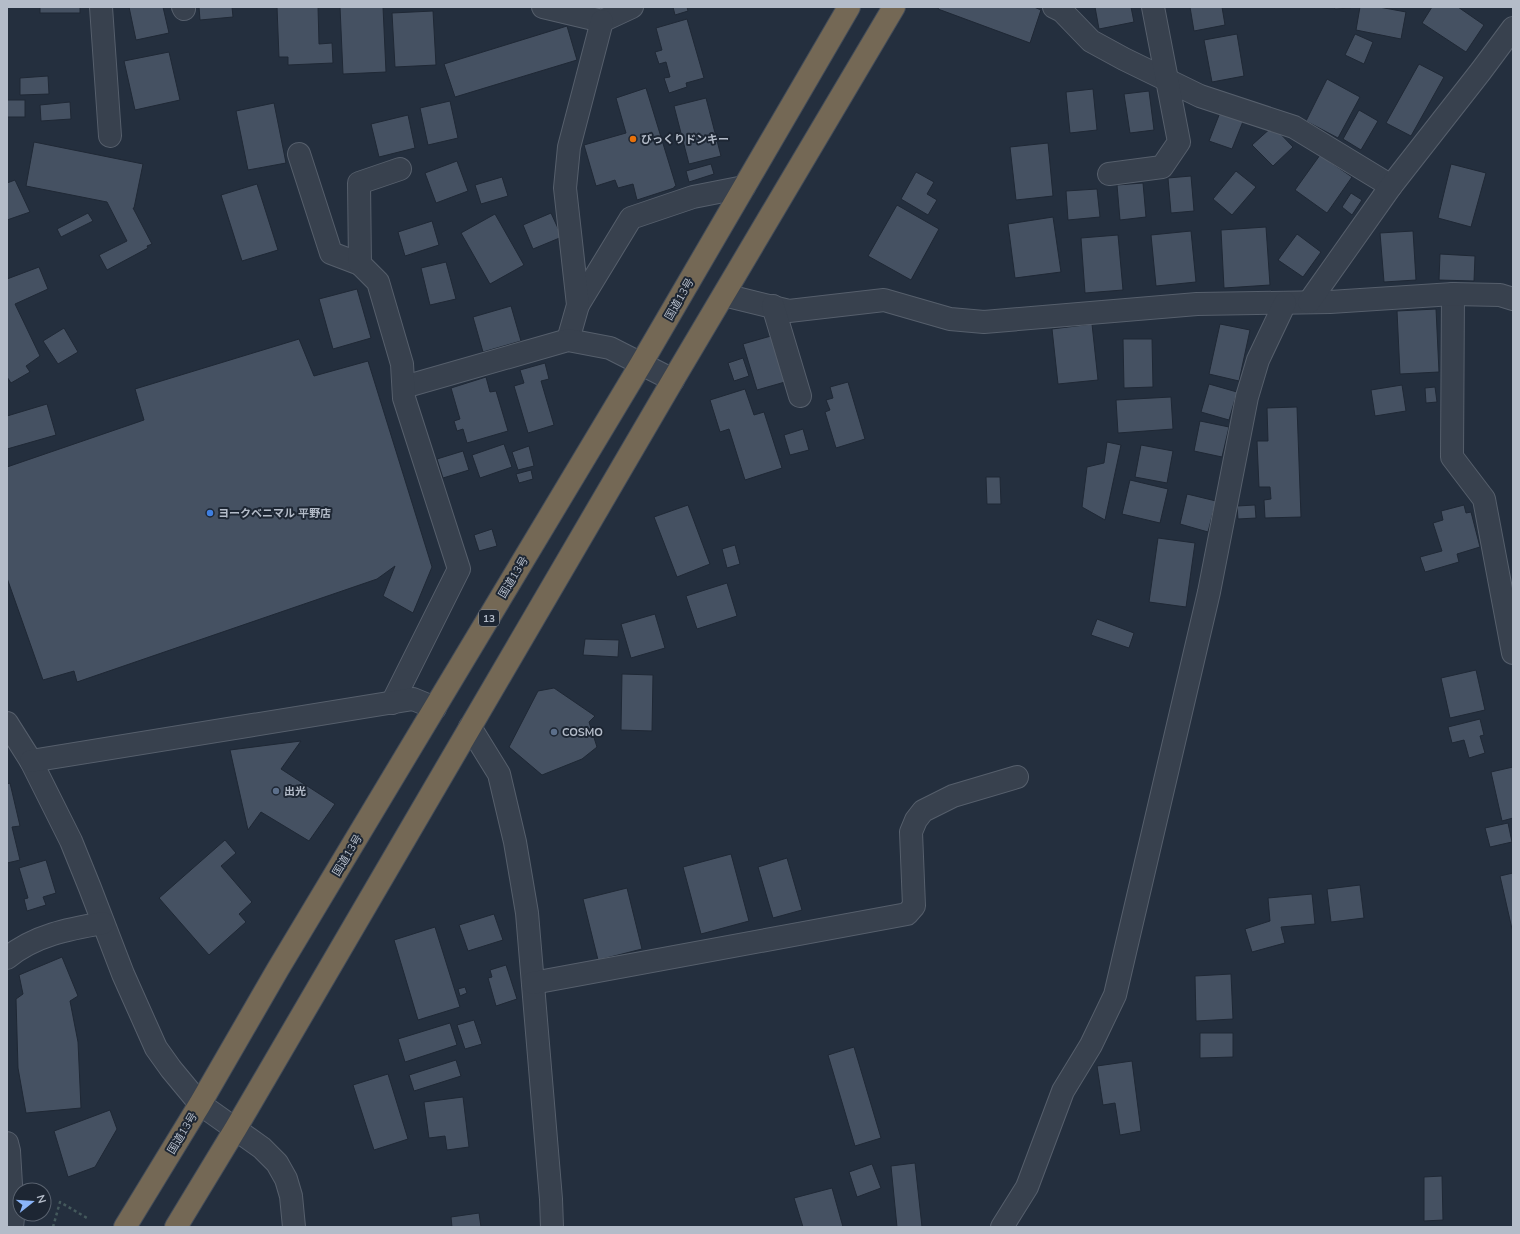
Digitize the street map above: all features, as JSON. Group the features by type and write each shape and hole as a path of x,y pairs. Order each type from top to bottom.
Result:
{"highway":[{"name":"国道13号","path":"125,1227 200,1104 278,969 642,364 849,7"},
{"path":"176,1227 236,1128 673,380 894,7"}],"street":[{"path":"101,7 110,136"},
{"path":"543,7 602,21 632,7"},
{"path":"1054,7 1062,11 1091,41 1124,59 1200,96 1294,127 1392,186"},
{"path":"1109,174 1162,167 1179,142 1153,7"},
{"path":"578,305 565,188 569,147 602,21"},
{"path":"1309,302 1392,186 1513,28"},
{"path":"299,154 331,253 360,264 378,282 402,364 404,398 459,569 392,703"},
{"path":"360,264 359,183 400,169"},
{"path":"568,340 578,305 631,218 693,197 744,188"},
{"path":"724,295 789,310 884,300 950,319 984,322 1197,304 1330,302 1453,294 1500,295 1513,299"},
{"path":"1453,294 1452,457 1484,499 1513,653"},
{"path":"1002,1227 1027,1187 1063,1091 1091,1045 1115,995 1209,592 1247,397 1258,360 1285,303"},
{"path":"773,306 800,396"},
{"path":"404,387 568,340 610,348 673,380"},
{"path":"31,761 413,699 435,708"},
{"path":"7,723 13,744 31,761 71,841 123,974 156,1048 200,1104 236,1128 262,1148 278,1163 286,1179 291,1196 294,1227"},
{"path":"470,727 499,774 515,842 528,913 552,1199 552,1227"},
{"path":"533,984 908,914 914,906 911,832 916,820 923,811 953,796 1017,777"},
{"path":"7,958 31,942 48,935 104,923"},
{"path":"7,1143 13,1218 12,1227"}],"path":[{"path":"53,1227 60,1202 87,1218"}],"building":[{"path":"40,7 80,7 80,13 40,13"},
{"path":"129,7 163,7 169,33 136,40"},
{"path":"199,7 232,7 233,17 200,20"},
{"path":"277,7 318,7 319,44 332,43 333,63 288,65 288,57 279,57"},
{"path":"340,7 383,7 386,72 343,74"},
{"path":"673,7 687,7 688,11 675,15"},
{"path":"939,7 1034,7 1041,10 1030,43 938,9"},
{"path":"1095,7 1131,7 1134,22 1099,29"},
{"path":"1190,7 1222,7 1225,25 1194,31"},
{"path":"1334,7 1351,7 1351,8 1335,9"},
{"path":"1360,7 1379,7 1406,12 1401,39 1356,30"},
{"path":"1432,7 1458,7 1484,25 1466,52 1422,23"},
{"path":"433,11 436,65 395,67 392,13"},
{"path":"687,19 704,78 686,83 687,87 669,93 664,78 670,77 666,62 659,64 655,52 662,50 656,28"},
{"path":"567,26 577,60 455,97 444,64"},
{"path":"1237,34 1244,76 1212,82 1204,40"},
{"path":"1355,34 1373,42 1364,64 1345,55"},
{"path":"169,52 180,100 135,110 124,61"},
{"path":"1419,64 1444,77 1411,136 1386,123"},
{"path":"48,76 49,94 20,95 20,78"},
{"path":"1327,79 1360,97 1338,138 1306,121"},
{"name":"びっくりドンキー","path":"646,88 676,186 674,188 637,200 633,184 618,188 615,180 596,186 584,145 626,133 616,98"},
{"path":"1093,89 1097,130 1070,133 1066,92"},
{"path":"1149,91 1154,130 1130,133 1124,94"},
{"path":"706,98 721,156 689,164 674,106"},
{"path":"7,100 25,100 25,117 7,117"},
{"path":"450,101 458,138 428,145 420,108"},
{"path":"70,102 71,119 41,121 40,105"},
{"path":"274,103 286,163 248,170 236,111"},
{"path":"1221,110 1244,119 1232,149 1209,141"},
{"path":"1359,110 1378,121 1361,150 1343,139"},
{"path":"408,115 415,148 379,157 371,124"},
{"path":"1273,126 1293,147 1273,166 1252,145"},
{"path":"34,142 143,164 133,208 152,244 147,246 148,248 107,270 99,255 127,241 107,202 26,186"},
{"path":"1048,143 1053,196 1016,200 1010,147"},
{"path":"1320,155 1352,177 1327,213 1295,190"},
{"path":"457,161 468,191 436,203 425,173"},
{"path":"711,164 714,174 689,182 686,171"},
{"path":"1451,164 1486,173 1471,227 1438,218"},
{"path":"1236,171 1256,187 1232,215 1213,199"},
{"path":"916,172 934,182 927,194 937,200 928,215 901,199"},
{"path":"1191,176 1194,211 1171,213 1168,178"},
{"path":"502,177 508,196 481,204 475,185"},
{"path":"15,180 30,212 7,220 7,183"},
{"path":"1143,183 1146,217 1120,220 1117,185"},
{"path":"257,184 278,250 242,261 221,195"},
{"path":"1097,189 1100,217 1068,220 1066,191"},
{"path":"1351,193 1362,200 1352,215 1342,207"},
{"path":"897,205 939,229 911,280 868,256"},
{"path":"88,213 93,221 61,237 57,229"},
{"path":"551,213 562,237 533,249 523,225"},
{"path":"495,214 524,265 490,284 461,233"},
{"path":"1053,217 1061,272 1015,278 1008,224"},
{"path":"432,221 439,245 405,256 398,232"},
{"path":"1266,227 1270,285 1224,288 1221,230"},
{"path":"1191,231 1196,282 1156,286 1151,235"},
{"path":"1413,231 1416,280 1384,282 1380,233"},
{"path":"1297,234 1321,252 1303,277 1278,260"},
{"path":"1118,235 1123,290 1085,293 1081,238"},
{"path":"1440,254 1475,256 1474,281 1439,280"},
{"path":"446,262 456,299 430,305 421,268"},
{"path":"39,267 48,289 15,304 40,356 26,366 30,372 11,383 7,377 7,279"},
{"path":"357,289 371,338 333,349 319,299"},
{"path":"511,306 521,341 483,352 473,317"},
{"path":"1436,309 1439,372 1400,374 1397,311"},
{"path":"1092,324 1098,380 1058,384 1052,329"},
{"path":"1220,324 1250,330 1239,381 1209,374"},
{"path":"64,328 78,352 58,364 43,341"},
{"path":"771,336 785,382 757,390 743,344"},
{"path":"299,339 314,376 368,361 432,567 413,613 383,596 395,566 377,579 77,682 74,671 43,680 7,578 7,467 144,420 135,389"},
{"path":"1123,339 1152,339 1153,387 1124,388"},
{"path":"743,358 749,376 734,381 728,363"},
{"path":"545,363 549,379 541,381 554,425 528,433 514,386 524,383 520,370"},
{"path":"486,377 490,392 496,391 508,431 467,443 463,429 457,431 454,421 460,419 451,388"},
{"path":"848,382 865,439 836,448 825,412 830,410 826,400 833,398 830,387"},
{"path":"1209,384 1237,392 1229,420 1201,412"},
{"path":"1402,385 1406,411 1375,416 1371,390"},
{"path":"1435,387 1437,402 1426,403 1425,388"},
{"path":"745,389 754,415 764,412 782,468 745,480 729,429 720,432 710,400"},
{"path":"1171,397 1173,429 1118,433 1116,400"},
{"path":"47,404 56,435 7,449 7,416"},
{"path":"1297,407 1301,517 1265,518 1264,500 1271,499 1270,487 1259,487 1257,441 1268,441 1267,408"},
{"path":"1200,421 1229,427 1222,457 1194,451"},
{"path":"803,429 809,450 790,455 784,435"},
{"path":"1107,442 1121,445 1105,520 1082,507 1087,467 1104,463"},
{"path":"504,444 512,467 480,478 472,455"},
{"path":"1141,445 1173,451 1167,483 1135,477"},
{"path":"529,446 534,466 518,470 512,452"},
{"path":"463,451 469,470 443,478 437,459"},
{"path":"531,470 533,479 519,483 516,474"},
{"path":"986,477 1000,477 1001,504 987,504"},
{"path":"1130,480 1168,489 1160,523 1122,514"},
{"path":"1187,494 1216,501 1208,532 1180,524"},
{"path":"688,505 710,564 677,577 654,517"},
{"path":"1255,505 1256,518 1238,519 1237,506"},
{"path":"1464,505 1466,513 1471,512 1480,547 1457,554 1459,562 1425,572 1420,557 1442,551 1433,523 1443,520 1441,511"},
{"path":"492,529 497,546 479,551 474,535"},
{"path":"1158,538 1195,543 1186,607 1149,602"},
{"path":"735,545 740,564 727,568 722,549"},
{"path":"727,583 737,616 697,629 686,596"},
{"path":"655,614 665,648 631,658 621,624"},
{"path":"1097,619 1134,633 1129,648 1091,635"},
{"path":"585,639 619,640 618,657 583,655"},
{"path":"1476,670 1485,710 1450,718 1441,678"},
{"path":"622,674 653,675 652,731 621,730"},
{"path":"554,688 595,716 589,722 597,747 582,759 542,775 509,747 538,691"},
{"path":"1480,719 1484,735 1480,736 1485,753 1469,758 1464,740 1452,743 1448,727"},
{"path":"301,741 281,769 335,804 309,841 261,812 248,830 230,750"},
{"path":"1513,767 1513,818 1502,821 1491,772"},
{"path":"10,783 20,826 12,827 20,860 7,863 7,784"},
{"path":"1508,823 1512,842 1490,847 1485,828"},
{"path":"225,840 236,853 221,866 252,902 239,914 246,922 209,955 159,898"},
{"path":"731,854 749,921 701,934 683,867"},
{"path":"787,858 802,910 773,918 758,867"},
{"path":"46,860 56,893 43,897 46,905 27,911 24,899 28,898 19,868"},
{"path":"1513,873 1513,929 1512,929 1500,876"},
{"path":"1360,885 1364,918 1331,922 1327,889"},
{"path":"627,888 642,949 598,960 583,899"},
{"path":"1312,894 1315,924 1281,927 1285,943 1252,952 1245,929 1270,921 1268,898"},
{"path":"494,914 503,940 468,951 459,925"},
{"path":"435,927 460,1007 418,1020 394,940"},
{"path":"62,957 78,996 70,1001 78,1042 81,1108 26,1113 18,1068 16,999 23,994 19,975"},
{"path":"506,965 517,999 496,1006 488,978 492,977 490,970"},
{"path":"1231,974 1233,1019 1196,1021 1195,976"},
{"path":"465,987 467,993 460,996 458,989"},
{"path":"474,1020 482,1044 465,1049 457,1025"},
{"path":"450,1023 457,1045 405,1062 398,1039"},
{"path":"1200,1033 1233,1033 1233,1057 1200,1058"},
{"path":"854,1047 881,1138 855,1146 828,1055"},
{"path":"456,1060 461,1076 414,1091 409,1075"},
{"path":"1132,1061 1141,1131 1120,1135 1115,1103 1103,1105 1097,1066"},
{"path":"388,1074 408,1139 374,1150 353,1085"},
{"path":"463,1097 469,1147 447,1150 445,1136 429,1138 424,1102"},
{"path":"110,1110 117,1129 95,1167 68,1177 54,1131"},
{"path":"915,1163 922,1227 897,1227 891,1166"},
{"path":"872,1164 881,1188 857,1197 849,1172"},
{"path":"1442,1176 1443,1220 1424,1221 1424,1177"},
{"path":"832,1188 843,1227 803,1227 794,1198"},
{"path":"479,1213 481,1227 452,1227 451,1217"}],"place":[{"name":"びっくりドンキー","path":"633,139"},
{"name":"ヨークベニマル 平野店","path":"210,513"},
{"name":"COSMO","path":"554,732"},
{"name":"出光","path":"276,791"}]}
